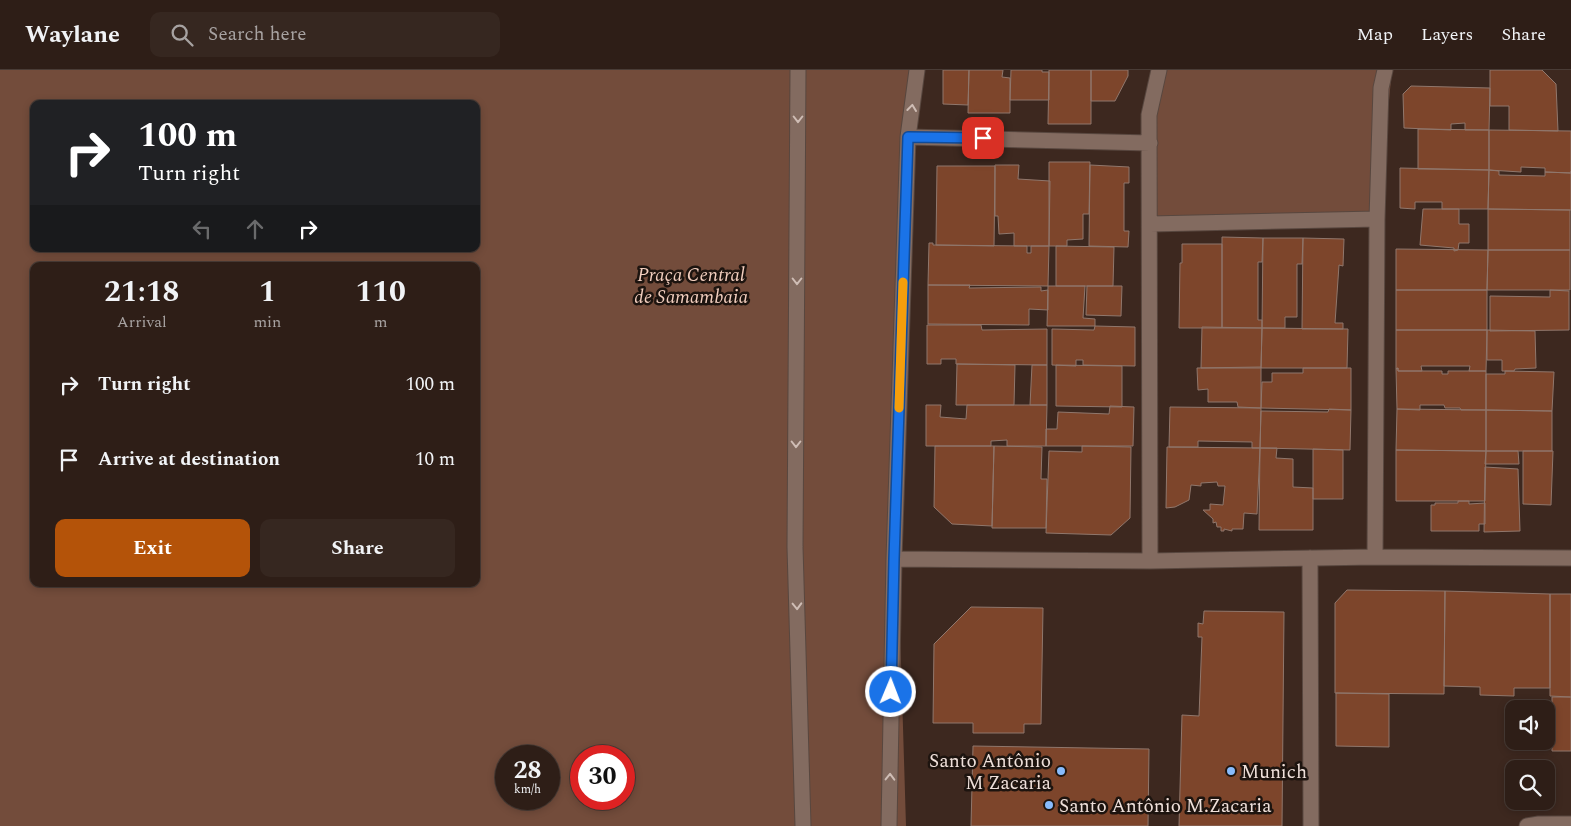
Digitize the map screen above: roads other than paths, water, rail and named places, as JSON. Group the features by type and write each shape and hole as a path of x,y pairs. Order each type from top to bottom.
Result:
{"street":[{"path":"798,70 795,547 803,826"},
{"path":"889,826 894,559 908,137 917,70"},
{"path":"1150,561 1149,115 1159,70"},
{"path":"1375,557 1377,219 1381,88 1386,70"},
{"path":"908,137 1150,143"},
{"path":"1150,224 1377,219"},
{"path":"894,559 1150,561 1375,557 1571,558"},
{"path":"1310,558 1311,826"},
{"path":"1527,826 1571,824"}],"place":[{"name":"Santo Antônio M Zacaria","path":"1061,771"},
{"name":"Munich","path":"1231,771"},
{"name":"Santo Antônio M.Zacaria","path":"1049,805"}],"park label":[{"name":"Praça Central de Samambaia","path":"691,285"}]}
